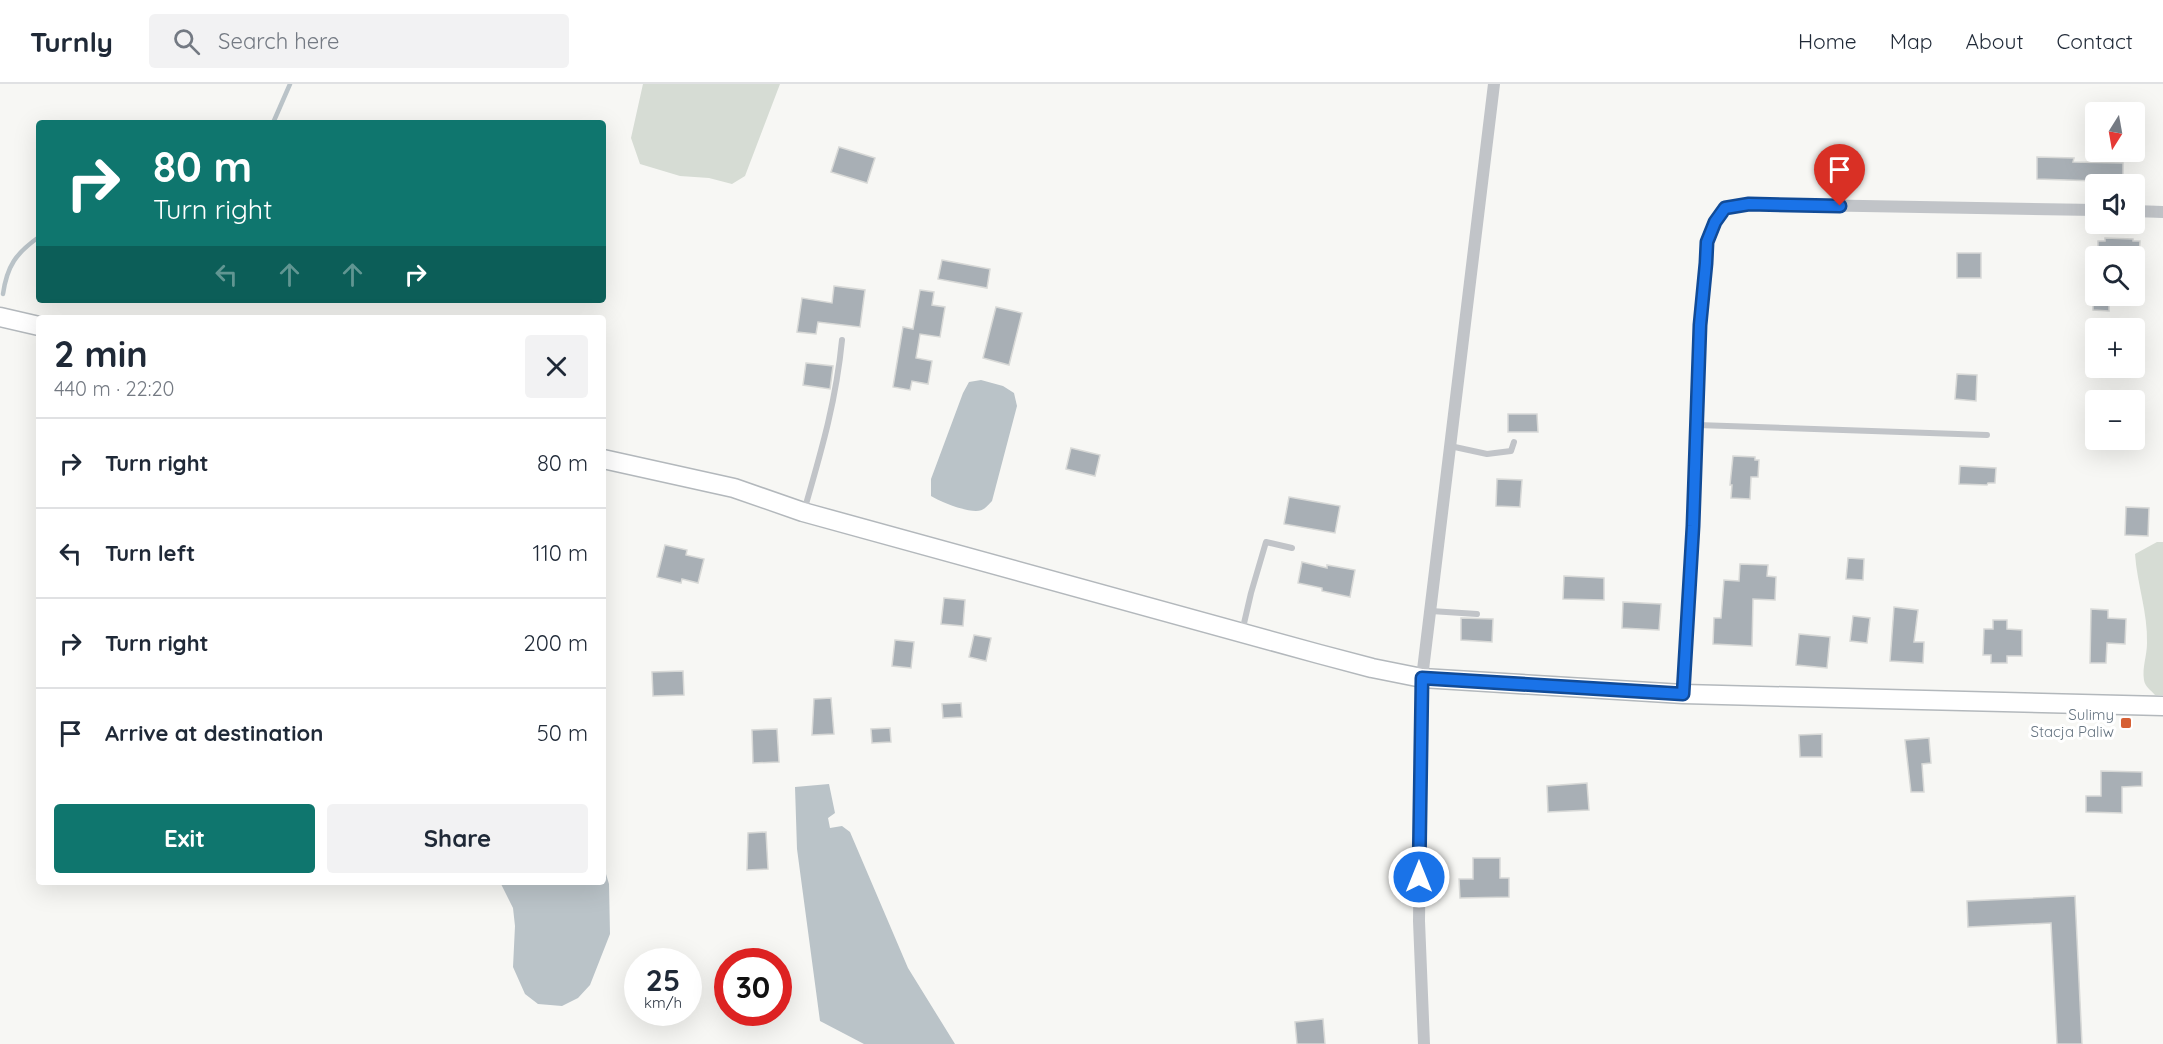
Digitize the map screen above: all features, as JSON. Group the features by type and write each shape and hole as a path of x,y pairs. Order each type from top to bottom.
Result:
{"street":[{"path":"1424,1044 1419,921 1422,678 1494,84"},
{"path":"1683,694 1693,526 1700,325 1707,242 1715,222 1725,208 1749,204 2085,210"},
{"path":"2145,211 2163,212"},
{"path":"0,317 36,325"},
{"path":"606,460 734,489 804,512 1242,633 1372,668 1422,678 1683,694 2163,706"}],"lane":[{"path":"804,512 831,416 842,340"},
{"path":"1697,426 1987,435"},
{"path":"1450,446 1487,454 1511,452 1514,442"},
{"path":"1242,633 1266,542 1292,548"},
{"path":"1430,611 1477,614"}],"shaded area":[{"path":"643,84 780,84 745,176 732,184 709,178 680,176 640,164 631,138"},
{"path":"981,380 1003,386 1014,393 1017,406 992,501 983,509 976,511 952,506 931,496 931,479 963,393 969,382"},
{"path":"2157,542 2163,542 2163,695 2155,695 2144,680 2147,632 2135,554"},
{"path":"829,784 835,813 828,818 830,828 842,826 850,832 908,968 955,1044 864,1044 820,1021 797,849 795,787"},
{"path":"606,874 609,884 610,934 590,985 578,998 562,1006 538,1004 525,994 513,967 515,926 513,908 502,885 606,885"}],"building":[{"path":"839,147 875,158 867,183 831,172"},
{"path":"2037,157 2074,158 2073,162 2123,163 2123,174 2085,174 2085,181 2037,179"},
{"path":"2105,238 2133,239 2133,241 2140,241 2140,246 2098,246 2098,241 2105,241"},
{"path":"1957,253 1981,253 1981,278 1957,278"},
{"path":"942,260 990,269 987,288 938,279"},
{"path":"834,286 865,290 860,327 818,322 816,334 797,332 802,298 832,303"},
{"path":"920,290 934,292 932,305 945,307 940,337 920,334 916,358 932,361 928,384 912,381 910,390 893,387 903,327 913,329"},
{"path":"2093,306 2109,306 2109,311 2093,310"},
{"path":"996,307 1022,313 1009,365 983,358"},
{"path":"806,363 833,366 830,389 803,385"},
{"path":"1957,374 1977,375 1976,401 1955,399"},
{"path":"1508,414 1537,414 1538,432 1508,432"},
{"path":"1071,448 1100,455 1095,476 1066,469"},
{"path":"1733,456 1755,457 1755,460 1759,460 1758,477 1751,477 1750,499 1731,498"},
{"path":"1960,466 1996,468 1995,483 1959,484"},
{"path":"1497,479 1522,480 1520,507 1496,506"},
{"path":"1289,497 1340,506 1335,533 1284,524"},
{"path":"2126,507 2149,508 2148,536 2125,535"},
{"path":"665,545 687,550 686,555 704,559 698,583 682,579 681,583 657,577"},
{"path":"1848,558 1864,559 1863,580 1846,579"},
{"path":"1302,562 1327,568 1327,565 1355,570 1350,597 1298,583"},
{"path":"1740,564 1768,565 1767,576 1776,577 1775,600 1753,599 1752,646 1713,644 1714,618 1721,618 1724,580 1739,581"},
{"path":"1564,576 1604,578 1604,600 1563,599"},
{"path":"944,598 965,600 963,626 941,624"},
{"path":"1623,602 1661,604 1659,630 1622,628"},
{"path":"1894,607 1918,610 1914,642 1924,642 1923,663 1890,661"},
{"path":"2091,609 2108,610 2108,618 2126,619 2125,644 2107,643 2106,663 2090,663"},
{"path":"1853,616 1870,618 1867,643 1850,641"},
{"path":"1461,618 1493,619 1492,642 1461,640"},
{"path":"1993,620 2007,620 2007,629 2022,630 2022,656 2007,656 2007,663 1991,663 1991,655 1983,655 1984,629 1993,629"},
{"path":"1799,634 1830,637 1827,668 1796,665"},
{"path":"974,635 991,638 986,661 969,657"},
{"path":"895,640 914,642 911,668 892,666"},
{"path":"683,671 684,695 653,696 652,672"},
{"path":"831,698 834,734 812,735 814,699"},
{"path":"961,703 962,717 943,718 942,704"},
{"path":"890,728 891,742 872,743 871,729"},
{"path":"777,729 779,762 753,763 752,730"},
{"path":"1822,734 1822,757 1800,757 1799,735"},
{"path":"1929,738 1931,763 1922,764 1924,792 1911,792 1905,740"},
{"path":"2101,771 2142,772 2142,786 2122,787 2122,813 2086,812 2086,796 2101,796"},
{"path":"1587,783 1589,810 1548,812 1547,786"},
{"path":"766,832 768,869 747,870 748,833"},
{"path":"1473,858 1500,858 1500,878 1509,878 1509,897 1460,898 1459,879 1473,879"},
{"path":"2075,896 2082,1044 2057,1044 2051,923 1968,927 1967,901"},
{"path":"1323,1019 1325,1044 1297,1044 1295,1022"}],"waterway":[{"path":"274,120 290,84"},
{"path":"3,294 7,276 14,261 36,239"}],"place":[{"name":"Sulimy Stacja Paliw","path":"2126,723"}],"route":[{"path":"1419,877 1422,678 1683,694 1693,526 1700,325 1707,242 1715,222 1725,208 1749,204 1840,206"}]}
